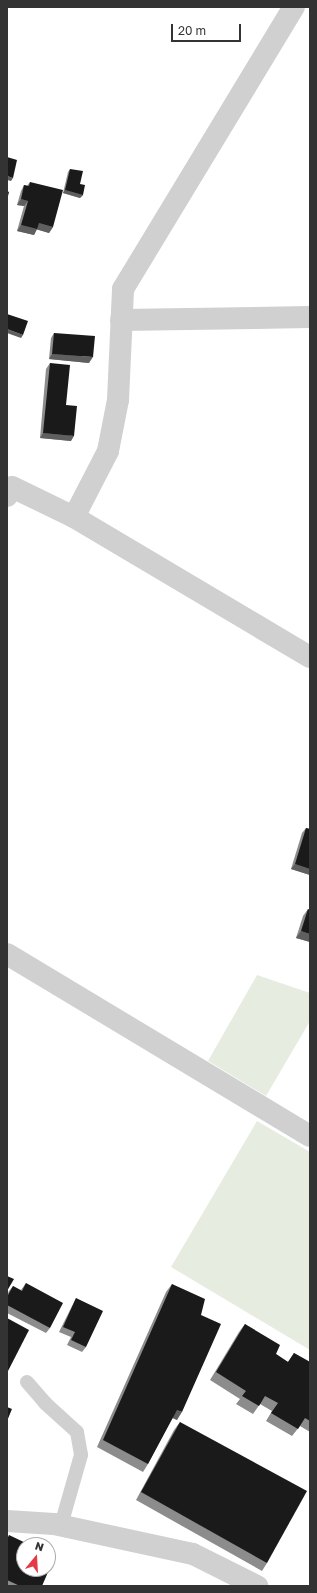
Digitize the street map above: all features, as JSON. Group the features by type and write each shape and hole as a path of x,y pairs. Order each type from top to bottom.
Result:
{"street":[{"path":"74,517 108,451 118,400 123,289 294,7"},
{"path":"121,320 310,317"},
{"path":"7,496 12,488 74,517 310,657"},
{"path":"7,954 310,1136"},
{"path":"7,1521 61,1525 193,1554 256,1586"}],"lane":[{"path":"27,1382 77,1432 81,1455 61,1525"}],"shaded area":[{"path":"257,975 310,993 310,1021 266,1096 208,1061"},
{"path":"257,1121 310,1152 310,1350 171,1267"}],"building":[{"path":"7,157 17,160 13,178 7,176"},
{"path":"70,169 83,171 80,184 85,185 83,195 65,190"},
{"path":"30,182 63,190 53,227 39,223 37,229 21,225 28,201 21,199 24,185 29,186"},
{"path":"7,314 28,321 23,335 7,329"},
{"path":"54,333 95,336 93,357 52,354"},
{"path":"50,363 70,365 66,405 77,406 74,436 43,433"},
{"path":"306,828 310,829 310,869 295,864"},
{"path":"308,909 310,910 310,934 301,931"},
{"path":"7,1276 14,1279 7,1291"},
{"path":"26,1283 63,1303 50,1328 7,1305 7,1297 13,1286 22,1291"},
{"path":"172,1284 205,1299 201,1315 221,1324 182,1412 177,1410 148,1464 103,1440"},
{"path":"76,1298 103,1311 86,1347 71,1340 75,1332 63,1327"},
{"path":"7,1318 29,1330 8,1371 7,1371"},
{"path":"245,1324 280,1345 276,1354 288,1362 294,1353 310,1362 310,1421 305,1418 298,1429 271,1413 278,1403 265,1396 259,1406 242,1396 246,1391 216,1372"},
{"path":"7,1407 12,1409 7,1421"},
{"path":"180,1422 307,1491 267,1563 141,1492"},
{"path":"9,1535 16,1538 16,1577 46,1577 42,1586 20,1586 7,1580 7,1540"}]}
